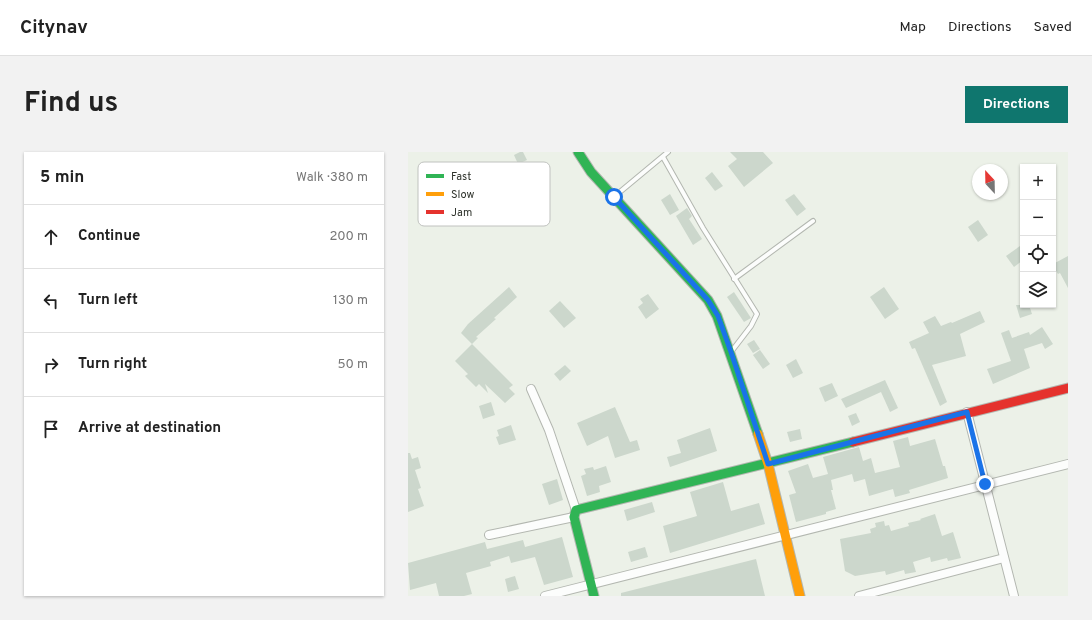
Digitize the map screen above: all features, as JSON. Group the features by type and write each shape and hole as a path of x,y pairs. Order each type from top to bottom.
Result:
{"street":[{"path":"578,152 591,172 708,300 718,316 768,464 800,596"},
{"path":"489,535 967,412 1068,388"},
{"path":"531,389 549,430 575,514 594,596"},
{"path":"967,412 1014,596"},
{"path":"545,596 1068,464"},
{"path":"859,596 1004,558"}],"lane":[{"path":"614,197 668,152"},
{"path":"663,157 734,279 757,314 751,326 731,352"},
{"path":"734,279 813,221"}],"building":[{"path":"523,152 527,160 517,162 514,155"},
{"path":"730,152 763,152 773,163 744,187 728,166 737,159"},
{"path":"712,172 723,186 715,191 705,178"},
{"path":"670,194 679,210 670,215 661,200"},
{"path":"794,194 806,209 797,216 785,200"},
{"path":"687,208 692,216 689,219 702,239 693,245 676,216"},
{"path":"978,220 988,235 978,242 968,227"},
{"path":"1020,246 1020,262 1014,267 1006,256"},
{"path":"1068,256 1068,288 1060,273 1058,274 1056,271 1056,262"},
{"path":"509,287 517,297 494,318 496,319 476,337 478,338 472,344 461,333 468,324"},
{"path":"884,287 899,309 885,319 870,297"},
{"path":"734,292 751,318 744,322 727,297"},
{"path":"648,294 659,309 646,319 638,307 643,303 640,299"},
{"path":"560,301 576,318 564,328 549,311"},
{"path":"1016,305 1020,305 1020,308 1030,308 1032,314 1020,318"},
{"path":"980,311 985,322 960,334 966,356 932,365 947,402 940,406 915,348 912,349 909,342 929,333 923,322 935,316 941,326"},
{"path":"1042,327 1053,344 1045,349 1042,343 1024,349 1030,368 993,384 987,369 1011,361 1001,333 1009,330 1012,338 1029,332 1030,335"},
{"path":"754,340 760,349 753,353 747,344"},
{"path":"472,344 513,385 509,388 515,394 505,403 485,384 488,393 479,384 476,387 465,376 468,374 455,361"},
{"path":"760,350 770,364 763,369 753,355"},
{"path":"796,359 803,373 793,378 786,365"},
{"path":"565,365 571,371 560,381 554,374"},
{"path":"885,380 898,408 890,412 881,392 846,408 841,399"},
{"path":"832,383 838,396 825,402 819,388"},
{"path":"491,402 495,415 483,419 479,406"},
{"path":"615,407 630,442 637,440 640,450 615,458 608,436 587,446 577,423"},
{"path":"856,413 860,422 852,426 848,416"},
{"path":"511,425 516,440 499,445 496,437 499,436 497,430"},
{"path":"710,428 717,451 670,467 667,457 681,453 677,440"},
{"path":"800,429 802,439 790,442 787,432"},
{"path":"908,437 910,446 935,439 948,478 909,490 910,493 895,497 893,489 869,496 865,479 854,482 852,474 831,480 833,490 831,490 836,509 826,512 826,514 796,522 789,495 796,493 788,471 808,464 813,478 828,474 823,457 859,447 863,461 871,458 875,473 900,467 893,441"},
{"path":"408,453 410,453 412,459 418,457 421,468 415,470 421,488 418,489 424,506 408,512"},
{"path":"606,466 611,482 599,486 600,492 587,496 581,476 586,474 584,469 593,467 594,470"},
{"path":"557,479 563,500 549,505 542,484"},
{"path":"723,482 731,511 759,503 765,524 670,553 663,526 697,516 690,492"},
{"path":"652,502 655,512 627,521 624,510"},
{"path":"935,514 942,536 953,532 961,558 948,561 947,558 931,562 930,557 913,562 916,572 905,574 904,570 886,575 885,571 855,576 845,571 840,539 871,533 870,529 876,527 875,523 884,521 885,526 889,525 891,531 909,526 908,523 921,520 920,519"},
{"path":"562,537 573,577 544,585 535,557 511,563 509,556 490,562 491,566 466,573 472,594 464,596 439,596 436,583 410,590 408,563 485,542 487,549 523,540 525,547"},
{"path":"645,547 648,557 631,562 628,552"},
{"path":"756,559 765,596 621,596 621,593"},
{"path":"515,576 519,589 508,592 505,579"}],"traffic: fast":[{"path":"578,152 591,172 708,300 717,316 758,434"},
{"path":"594,596 574,517 576,510 853,442"}],"traffic: slow":[{"path":"758,434 768,464 800,596"}],"traffic: jam":[{"path":"853,442 1068,388"}],"route":[{"path":"614,197 689,281 708,300 718,316 768,464 967,412 985,484"}]}
